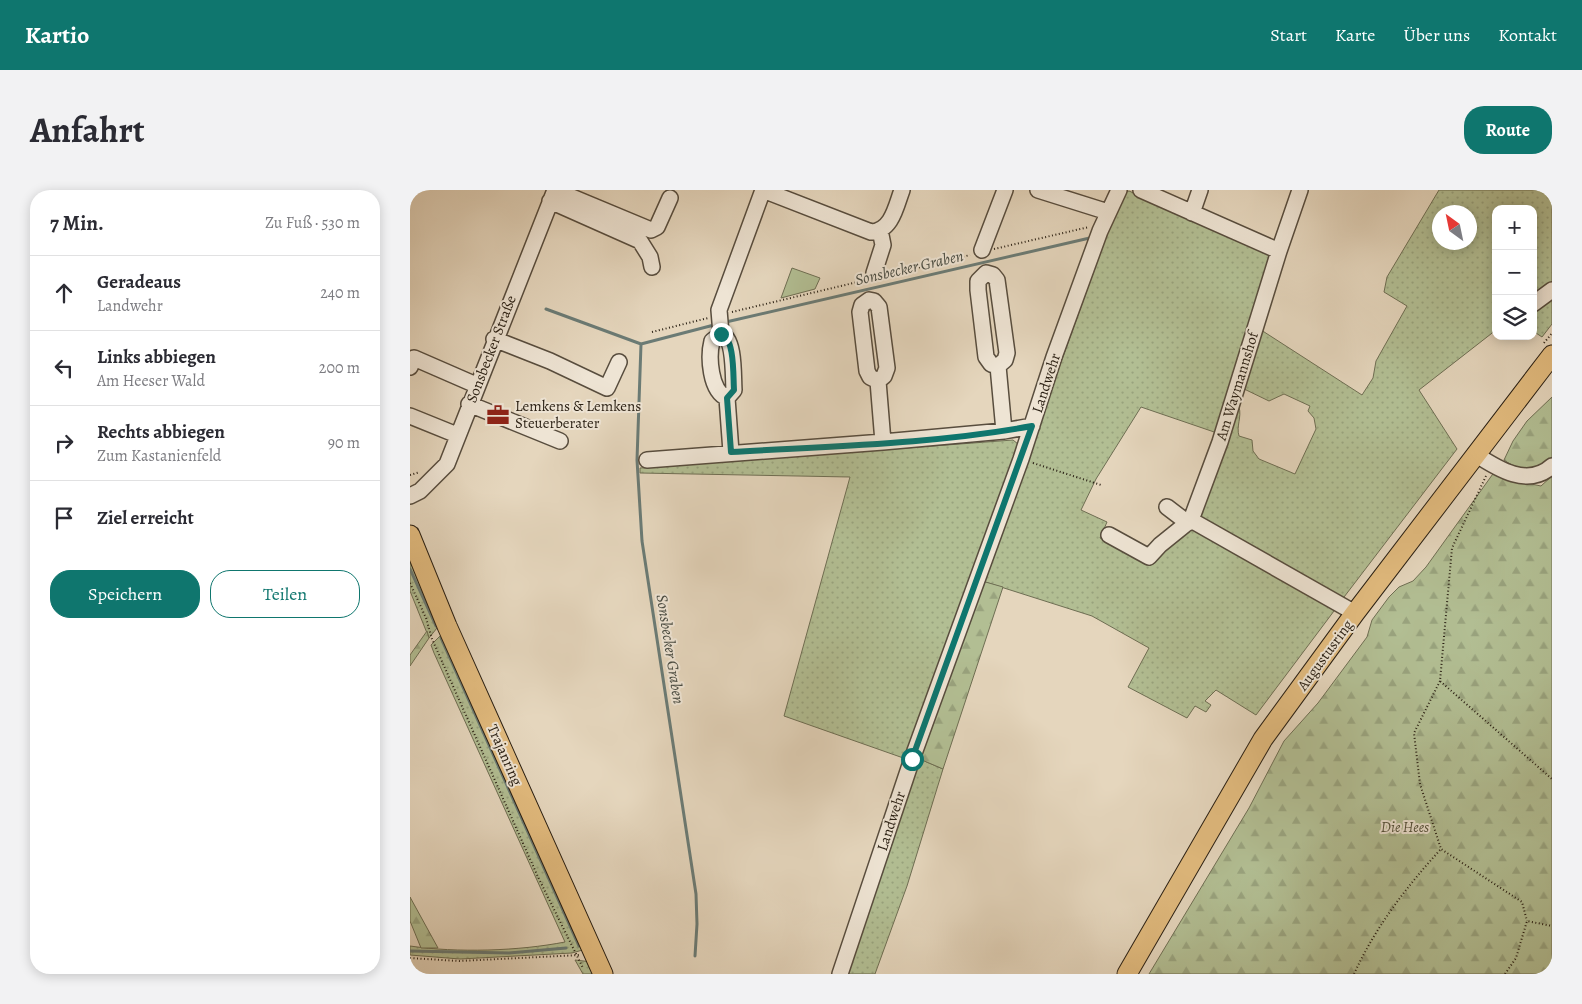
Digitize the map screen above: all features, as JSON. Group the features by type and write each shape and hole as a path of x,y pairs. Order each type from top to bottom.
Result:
{"main road":[{"name":"Augustusring","path":"1127,974 1263,739 1475,454 1552,355"},
{"name":"Trajanring","path":"410,535 451,635 603,974"}],"street":[{"path":"731,452 727,398 734,390 731,344 726,336 721,334 719,310 763,190 865,230 880,230 888,224 902,190"},
{"path":"982,250 1005,190"},
{"path":"1038,190 1108,212"},
{"name":"Landwehr","path":"840,974 912,759 1021,459 1054,356 1108,212 1119,190"},
{"path":"1141,190 1279,251"},
{"path":"1192,213 1200,190"},
{"name":"Am Waymannshof","path":"1190,521 1220,442 1279,251 1300,190"},
{"path":"554,194 652,230 657,228 670,198"},
{"path":"554,194 640,240 650,258 652,267"},
{"name":"Sonsbecker Straße","path":"410,496 420,491 447,464 494,339 554,194"},
{"path":"874,273 883,246 880,230"},
{"path":"986,273 993,275 997,280 1007,353 1005,360 998,366 991,364 986,357 978,281 986,273"},
{"path":"1537,301 1552,290"},
{"path":"494,339 550,361 607,388 619,362"},
{"path":"410,367 414,358 476,385"},
{"path":"998,366 1004,431"},
{"path":"878,381 883,442"},
{"path":"469,404 560,441"},
{"path":"410,416 457,435"},
{"path":"647,460 731,452 883,442 1004,431 1032,426"},
{"path":"1475,454 1513,475 1528,477 1548,470 1552,466"},
{"path":"1166,507 1355,614"},
{"path":"1109,535 1149,557 1160,545 1190,521"}],"path":[{"path":"1021,459 1101,485"},
{"path":"1491,464 1452,548 1440,681 1414,733 1420,784 1441,849 1522,902 1527,921 1516,958 1504,974"},
{"path":"410,475 422,471"},
{"path":"410,583 426,618 432,639 534,868 576,956 588,974"},
{"path":"1440,681 1552,780"},
{"path":"1354,974 1368,944 1416,877 1441,849"},
{"path":"1527,921 1552,926"},
{"path":"410,958 459,961 594,954"}],"green space":[{"path":"1439,190 1552,190 1552,324 1542,337 1537,334 1537,205 1492,205 1492,333 1419,390 1457,449 1341,601 1200,523 1197,515 1239,407 1239,436 1252,440 1253,451 1259,459 1295,474 1316,429 1314,418 1308,411 1310,406 1284,394 1269,401 1240,387 1258,328 1362,395 1373,378 1376,361 1407,306 1384,292 1387,277"},
{"path":"1129,191 1270,251 1274,255 1220,434 1141,407 1096,479 1081,510 1107,522 1100,538 1151,565 1164,546 1190,525 1337,607 1256,715 1216,690 1205,701 1211,705 1206,712 1195,706 1187,718 1128,687 1149,648 1092,616 982,581 1122,193"},
{"path":"792,268 820,278 815,289 781,298"},
{"path":"1552,397 1552,457 1540,465 1528,468 1510,464 1504,460 1513,441 1527,421"},
{"path":"1013,440 1018,444 1008,486 909,760 784,716 850,477 640,473 640,468"},
{"name":"Die Hees","path":"1495,471 1516,481 1541,486 1552,476 1552,974 1149,974 1249,808 1284,741 1318,703 1367,637 1372,620 1389,597 1399,587 1413,581 1426,567"},
{"path":"410,554 441,623 429,638 410,591"},
{"path":"982,581 1003,587 943,769 915,757"},
{"path":"427,631 429,638 410,666 410,655"},
{"path":"445,631 586,949 572,953 460,959 410,955 410,946 448,950 488,950 565,942 434,653 431,645"},
{"path":"915,757 943,769 907,886 875,974 842,974"},
{"path":"410,897 438,948 421,948 410,921"},
{"path":"575,960 592,962 597,974 583,974"}],"waterway":[{"name":"Sonsbecker Graben","path":"726,322 1094,237"},
{"name":"Sonsbecker Graben","path":"546,309 641,344"},
{"name":"Sonsbecker Graben","path":"695,956 696,894 642,541 637,460 641,344 714,325"},
{"path":"410,569 436,626"},
{"path":"441,638 579,946"},
{"path":"410,951 509,953 566,948"}],"place":[{"name":"Lemkens & Lemkens Steuerberater","path":"498,415"}],"route":[{"path":"721,334 724,334 730,340 731,344 734,390 727,398 731,452 883,442 1004,431 1032,426 912,759"}]}
